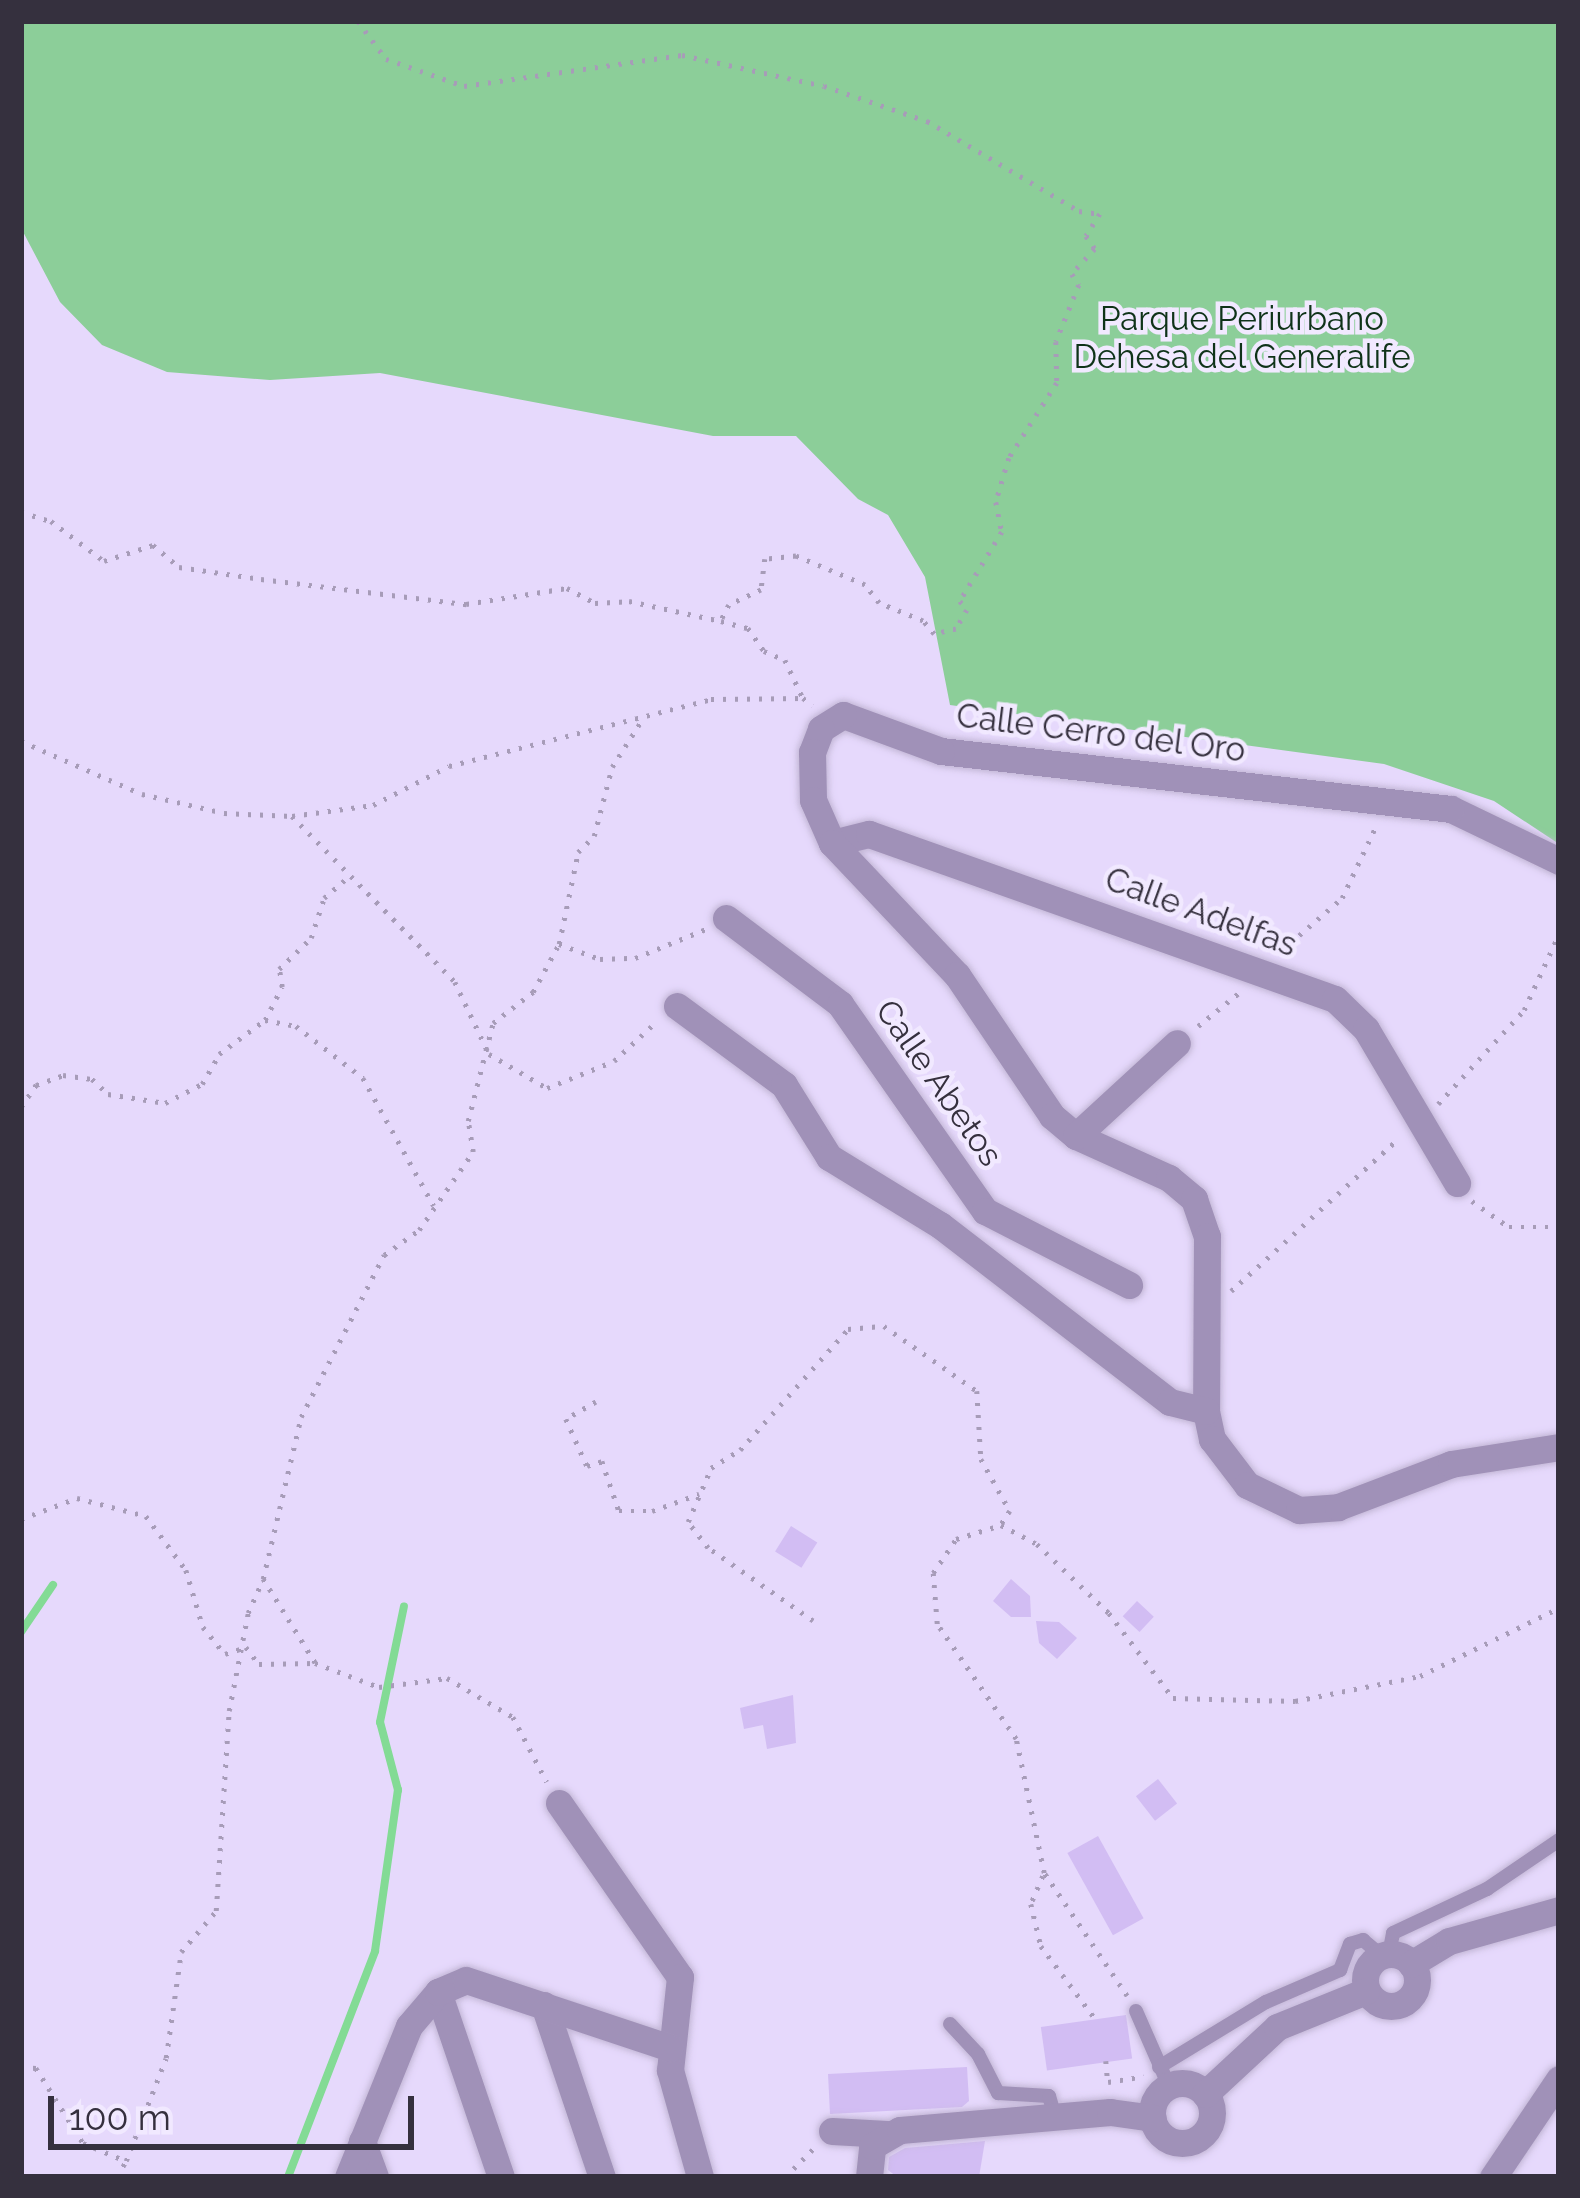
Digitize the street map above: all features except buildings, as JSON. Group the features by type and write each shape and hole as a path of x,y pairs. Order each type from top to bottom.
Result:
{"street":[{"name":"Calle Cerro del Oro","path":"833,718 861,718 941,752 1387,802 1484,819 1559,861"},
{"path":"833,718 816,739 810,786 832,843 944,959 1052,1117 1076,1136 1186,1189 1207,1236 1206,1411 1212,1439 1235,1473 1258,1495 1299,1510 1360,1501 1473,1458 1559,1447"},
{"name":"Calle Adelfas","path":"832,843 868,834 1335,999 1366,1029 1457,1183"},
{"name":"Calle Abetos","path":"726,918 840,1004 985,1210 1129,1285"},
{"path":"677,1006 784,1085 830,1157 1018,1282 1170,1402 1206,1411"},
{"path":"1076,1136 1177,1043"},
{"path":"1018,1282 1041,1238"},
{"path":"559,1803 676,1965 682,1996 670,2048 700,2177"},
{"path":"1394,1958 1416,1989 1404,2002 1387,2006 1366,1990 1365,1974 1394,1958 1559,1910"},
{"path":"348,2177 409,2026 438,1992 466,1980 670,2048"},
{"path":"1205,2093 1277,2027 1366,1990"},
{"path":"438,1992 501,2177"},
{"path":"544,2005 602,2177"},
{"path":"1153,2118 1164,2076 1205,2093"},
{"path":"1493,2177 1530,2115 1559,2079"},
{"path":"832,2132 887,2134 1056,2122 1110,2112 1153,2118 1171,2140 1199,2138 1210,2122 1205,2093"},
{"path":"1530,2115 1559,2099"},
{"path":"869,2177 868,2152 887,2134"},
{"path":"362,2141 375,2177"}],"lane":[{"path":"1394,1958 1393,1933 1487,1888 1559,1840"},
{"path":"1136,2011 1164,2076 1266,2002 1340,1970 1350,1944 1364,1940 1394,1958"},
{"path":"950,2024 978,2054 998,2092 1049,2096 1056,2122"}],"path":[{"path":"358,21 386,58 464,86 682,55 824,86 927,121 1079,211 1100,214 1086,236 1094,249 1072,274 1079,284 1056,342 1057,383 1009,458 996,502 1002,532 960,601 967,610 956,629 934,634 923,621 879,603 865,585 796,556 765,559 760,590 729,605 721,621"},
{"path":"21,512 51,521 104,560 153,545 179,567 261,579 466,604 567,588 595,603 629,601 721,621 748,628 764,651 785,660 803,698 833,718"},
{"path":"21,741 142,794 224,813 292,816 374,805 449,766 640,723 711,699 803,698"},
{"path":"117,2177 166,2059 181,1952 216,1911 229,1711 246,1647 248,1613 263,1579 301,1417 384,1255 419,1230 473,1152 468,1121 489,1054 493,1023 533,992 559,944 578,852 594,836 612,767 640,723"},
{"path":"1273,958 1342,898 1387,802"},
{"path":"292,816 347,878 371,889 454,982 489,1054 547,1088 565,1085 614,1061 677,1006"},
{"path":"21,1107 36,1084 63,1075 92,1079 108,1094 165,1102 202,1084 219,1054 265,1020 282,987 279,969 311,938 324,898 347,878"},
{"path":"559,944 600,959 635,958 726,918"},
{"path":"1208,1294 1229,1292 1294,1240 1381,1149 1423,1126 1455,1080 1524,1010 1559,934"},
{"path":"1177,1043 1253,980"},
{"path":"265,1020 296,1026 363,1078 434,1206"},
{"path":"1457,1183 1496,1222 1559,1227"},
{"path":"813,1621 690,1534 711,1468 740,1450 848,1329 871,1324 977,1391 982,1459 1010,1511 1001,1525 956,1539 933,1573 930,1597 953,1654 1016,1739 1044,1874 1136,2011"},
{"path":"596,1402 566,1419 586,1466 602,1461 619,1511 652,1511 699,1494"},
{"path":"21,1519 77,1498 146,1516 186,1570 203,1627 225,1654 246,1647"},
{"path":"1001,1525 1037,1544 1108,1613 1173,1698 1295,1701 1420,1676 1559,1608"},
{"path":"263,1579 316,1663"},
{"path":"246,1647 260,1664 316,1663 379,1687 447,1678 513,1717 559,1803"},
{"path":"1044,1874 1031,1904 1041,1946 1094,2017"},
{"path":"1106,2061 1108,2082 1164,2076"},
{"path":"21,2067 36,2068 83,2144 126,2161"},
{"path":"785,2177 832,2132"}],"green space":[{"name":"Parque Periurbano Dehesa del Generalife","path":"21,21 1559,21 1559,844 1494,801 1384,764 950,705 925,577 888,515 858,499 796,436 713,436 380,373 270,380 167,372 102,345 60,302 21,228"}],"waterway":[{"path":"21,1632 53,1585"},
{"path":"288,2177 375,1951 398,1790 380,1722 404,1606"}]}
